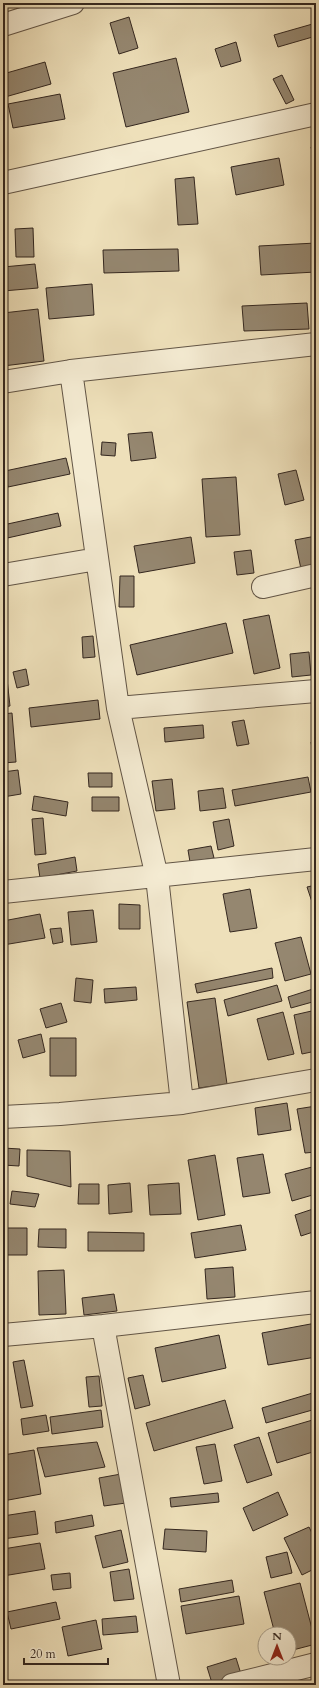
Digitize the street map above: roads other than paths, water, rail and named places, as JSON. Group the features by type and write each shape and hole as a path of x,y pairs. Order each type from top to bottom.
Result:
{"street":[{"path":"3,25 73,3"},
{"path":"3,183 316,114"},
{"path":"3,382 71,372 316,344"},
{"path":"71,372 118,708 157,877 182,1103"},
{"path":"3,575 97,559"},
{"path":"262,586 316,575"},
{"path":"118,708 316,691"},
{"path":"3,892 157,877 316,859"},
{"path":"3,1117 60,1114 182,1103 316,1080"},
{"path":"3,1335 104,1326 316,1302"},
{"path":"104,1326 169,1685"},
{"path":"232,1685 316,1664"}]}
